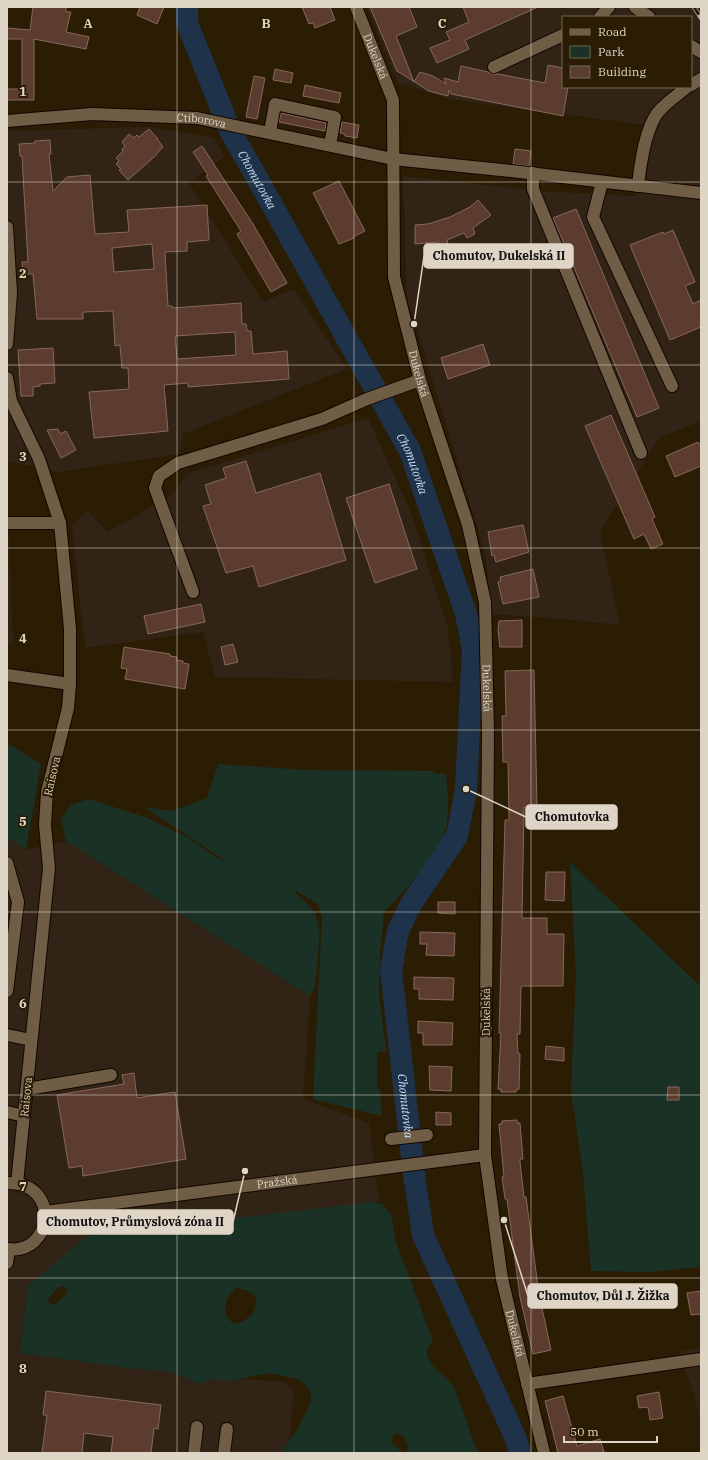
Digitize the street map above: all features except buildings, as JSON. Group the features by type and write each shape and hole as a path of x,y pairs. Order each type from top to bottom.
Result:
{"street":[{"name":"Dukelská","path":"356,7 393,100 394,277 420,380 468,525 485,602 488,740 485,1155 502,1279 544,1453"},
{"path":"601,16 609,7"},
{"path":"635,7 648,16"},
{"path":"494,66 562,35"},
{"path":"692,47 701,52"},
{"path":"692,84 701,79"},
{"path":"638,186 640,169 649,129 660,110 686,88"},
{"path":"270,132 275,104 335,117 330,145"},
{"name":"Ctiborova","path":"7,121 92,114 197,118 252,128 393,159 533,173 701,194"},
{"path":"533,173 533,189 641,453"},
{"path":"602,182 593,217 672,386"},
{"path":"7,227 11,293 7,344"},
{"name":"Raisova","path":"7,378 11,401 39,459 60,523 70,629 70,684 68,708 48,792 45,825 49,868 24,1116 12,1183"},
{"path":"194,592 155,488 159,476 178,463 322,419 367,399 420,380"},
{"path":"7,523 60,523"},
{"path":"7,676 70,684"},
{"path":"7,863 18,902 7,991"},
{"path":"7,1035 31,1040"},
{"path":"27,1089 111,1075"},
{"path":"7,1112 24,1116"},
{"path":"391,1139 427,1135"},
{"name":"Pražská","path":"45,1212 485,1155"},
{"path":"7,1263 8,1249 19,1249 28,1245 36,1239 42,1231 45,1222 45,1212 42,1201 36,1192 28,1186 12,1183"},
{"path":"527,1384 701,1359"},
{"path":"194,1453 197,1427"},
{"path":"224,1453 227,1429"}],"shaded area":[{"path":"367,7 701,7 701,421 659,438 600,532 620,625 492,614 485,553 407,296 403,176 540,191 635,196 644,125 449,99 398,83"},
{"path":"148,127 214,138 224,157 189,183 263,302 294,289 347,369 183,434 179,454 59,472 7,461 7,131"},
{"path":"368,418 412,515 448,629 453,682 215,677 203,632 85,648 72,526 88,511 108,532 170,496 189,473"},
{"path":"7,499 13,643 7,644"},
{"path":"7,837 26,850 66,841 310,996 303,1099 369,1123 379,1202 372,1202 28,1286 20,1353 128,1368 172,1372 198,1383 202,1383 208,1379 230,1381 243,1379 283,1382 294,1390 289,1439 280,1453 7,1453"},
{"path":"701,1347 701,1419 680,1351"}],"green space":[{"path":"7,743 41,764 26,850 7,837"},
{"path":"218,764 306,770 432,771 436,774 446,774 448,818 441,843 421,871 384,912 379,992 386,1051 377,1052 377,1089 380,1090 382,1116 313,1099 322,918 318,905 315,902 292,889 315,912 320,933 315,987 310,996 66,841 61,820 70,805 89,799 145,817 189,838 215,857 226,861 144,807 172,811 207,798"},
{"path":"570,862 701,987 701,1267 648,1272 591,1271 583,1173 571,1091 576,976"},
{"path":"372,1202 382,1204 391,1214 396,1242 433,1341 427,1349 427,1355 432,1365 454,1388 479,1453 406,1453 408,1447 403,1436 396,1433 391,1438 391,1442 403,1453 280,1453 299,1427 311,1401 311,1394 307,1387 301,1381 294,1378 268,1373 230,1381 208,1379 205,1383 198,1383 172,1372 128,1368 20,1353 28,1286 87,1236","holes":["63,1286 67,1289 67,1292 54,1305 50,1304 48,1299 58,1287","236,1288 252,1292 256,1298 254,1311 248,1318 238,1324 228,1319 225,1310 229,1295"]}],"waterway":[{"name":"Chomutovka","path":"187,7 187,23 230,130 410,451 466,614 473,649 466,789 457,836 411,904 398,931 391,970 414,1175 423,1235 516,1439 520,1453"}],"railway":[{"path":"694,7 701,18"}],"place":[{"name":"Chomutov, Dukelská II","path":"414,324"},
{"name":"Chomutovka","path":"466,789"},
{"name":"Chomutov, Průmyslová zóna II","path":"245,1171"},
{"name":"Chomutov, Důl J. Žižka","path":"504,1220"}]}
